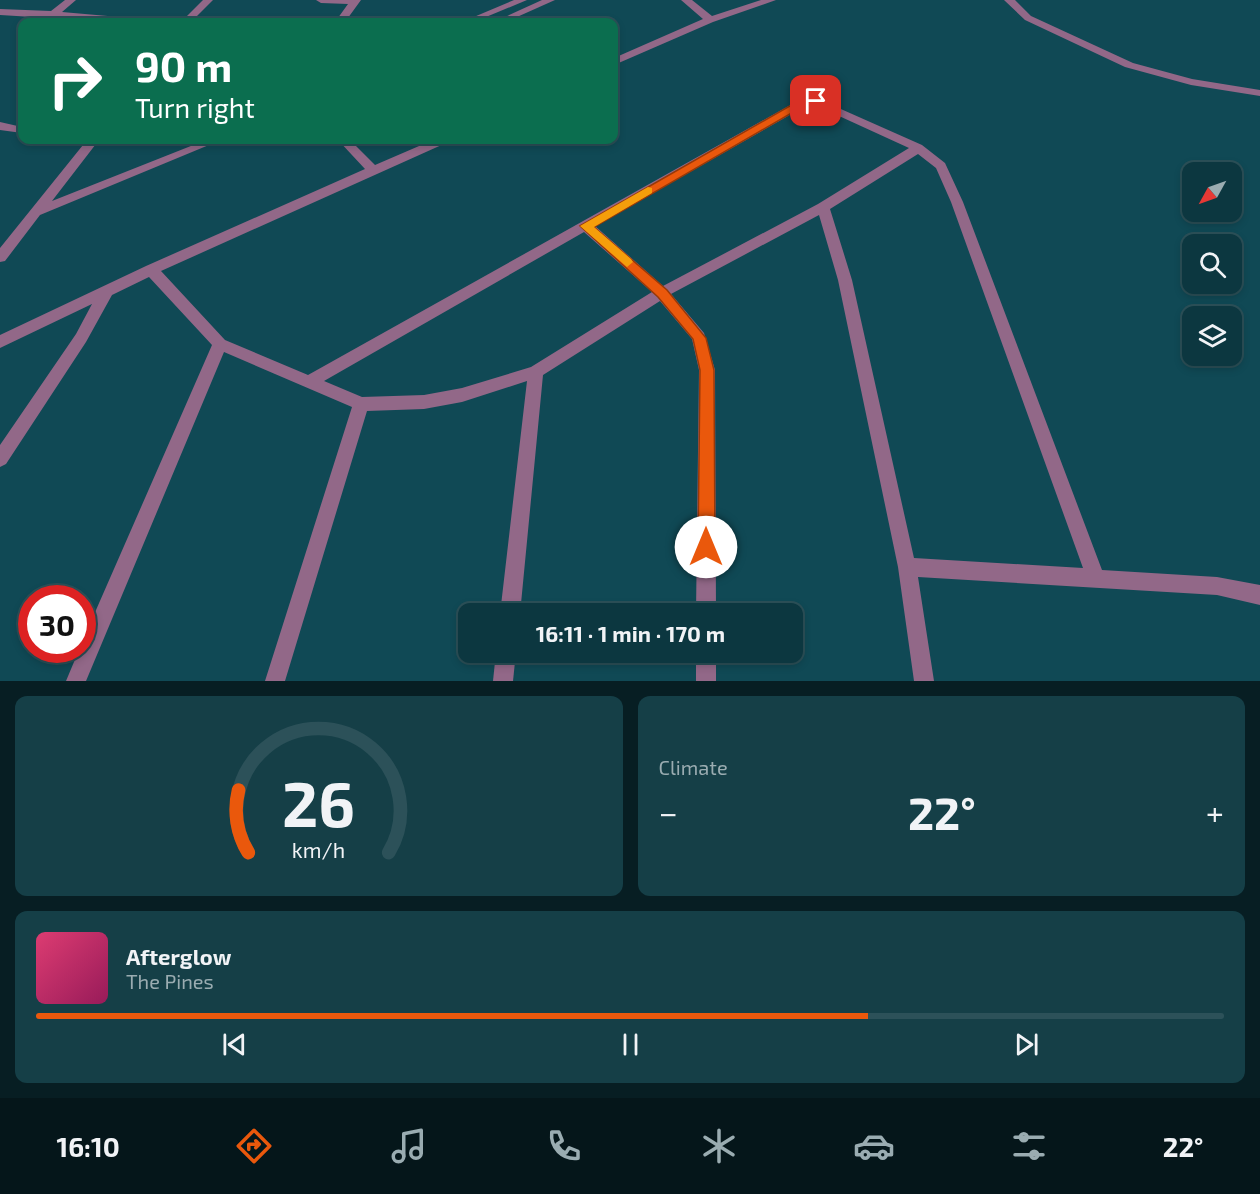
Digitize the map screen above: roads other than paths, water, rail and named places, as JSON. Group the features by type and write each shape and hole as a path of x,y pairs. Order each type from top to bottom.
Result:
{"street":[{"path":"53,14 71,0"},
{"path":"190,18 208,0"},
{"path":"321,0 355,1"},
{"path":"477,18 522,0"},
{"path":"508,18 550,0"},
{"path":"686,0 710,20"},
{"path":"618,60 710,20 771,0"},
{"path":"1009,0 1028,18 1129,65 1191,82 1260,93"},
{"path":"343,18 355,1"},
{"path":"0,12 98,18"},
{"path":"309,382 804,103 816,101 918,147 941,166 957,202 1096,579"},
{"path":"0,126 18,129"},
{"path":"0,257 90,144"},
{"path":"33,213 205,144"},
{"path":"348,144 374,171"},
{"path":"0,342 151,270 433,144"},
{"path":"151,270 220,344 361,404 424,402 462,395 536,372 662,294 823,207 918,147"},
{"path":"823,207 845,280 907,567 924,681"},
{"path":"586,226 662,294 699,338 707,370 706,603"},
{"path":"0,459 81,338 107,291"},
{"path":"76,681 220,344"},
{"path":"511,603 536,372"},
{"path":"275,681 361,404"},
{"path":"907,567 1218,586 1260,595"},
{"path":"503,681 505,663"},
{"path":"706,663 706,681"}]}
